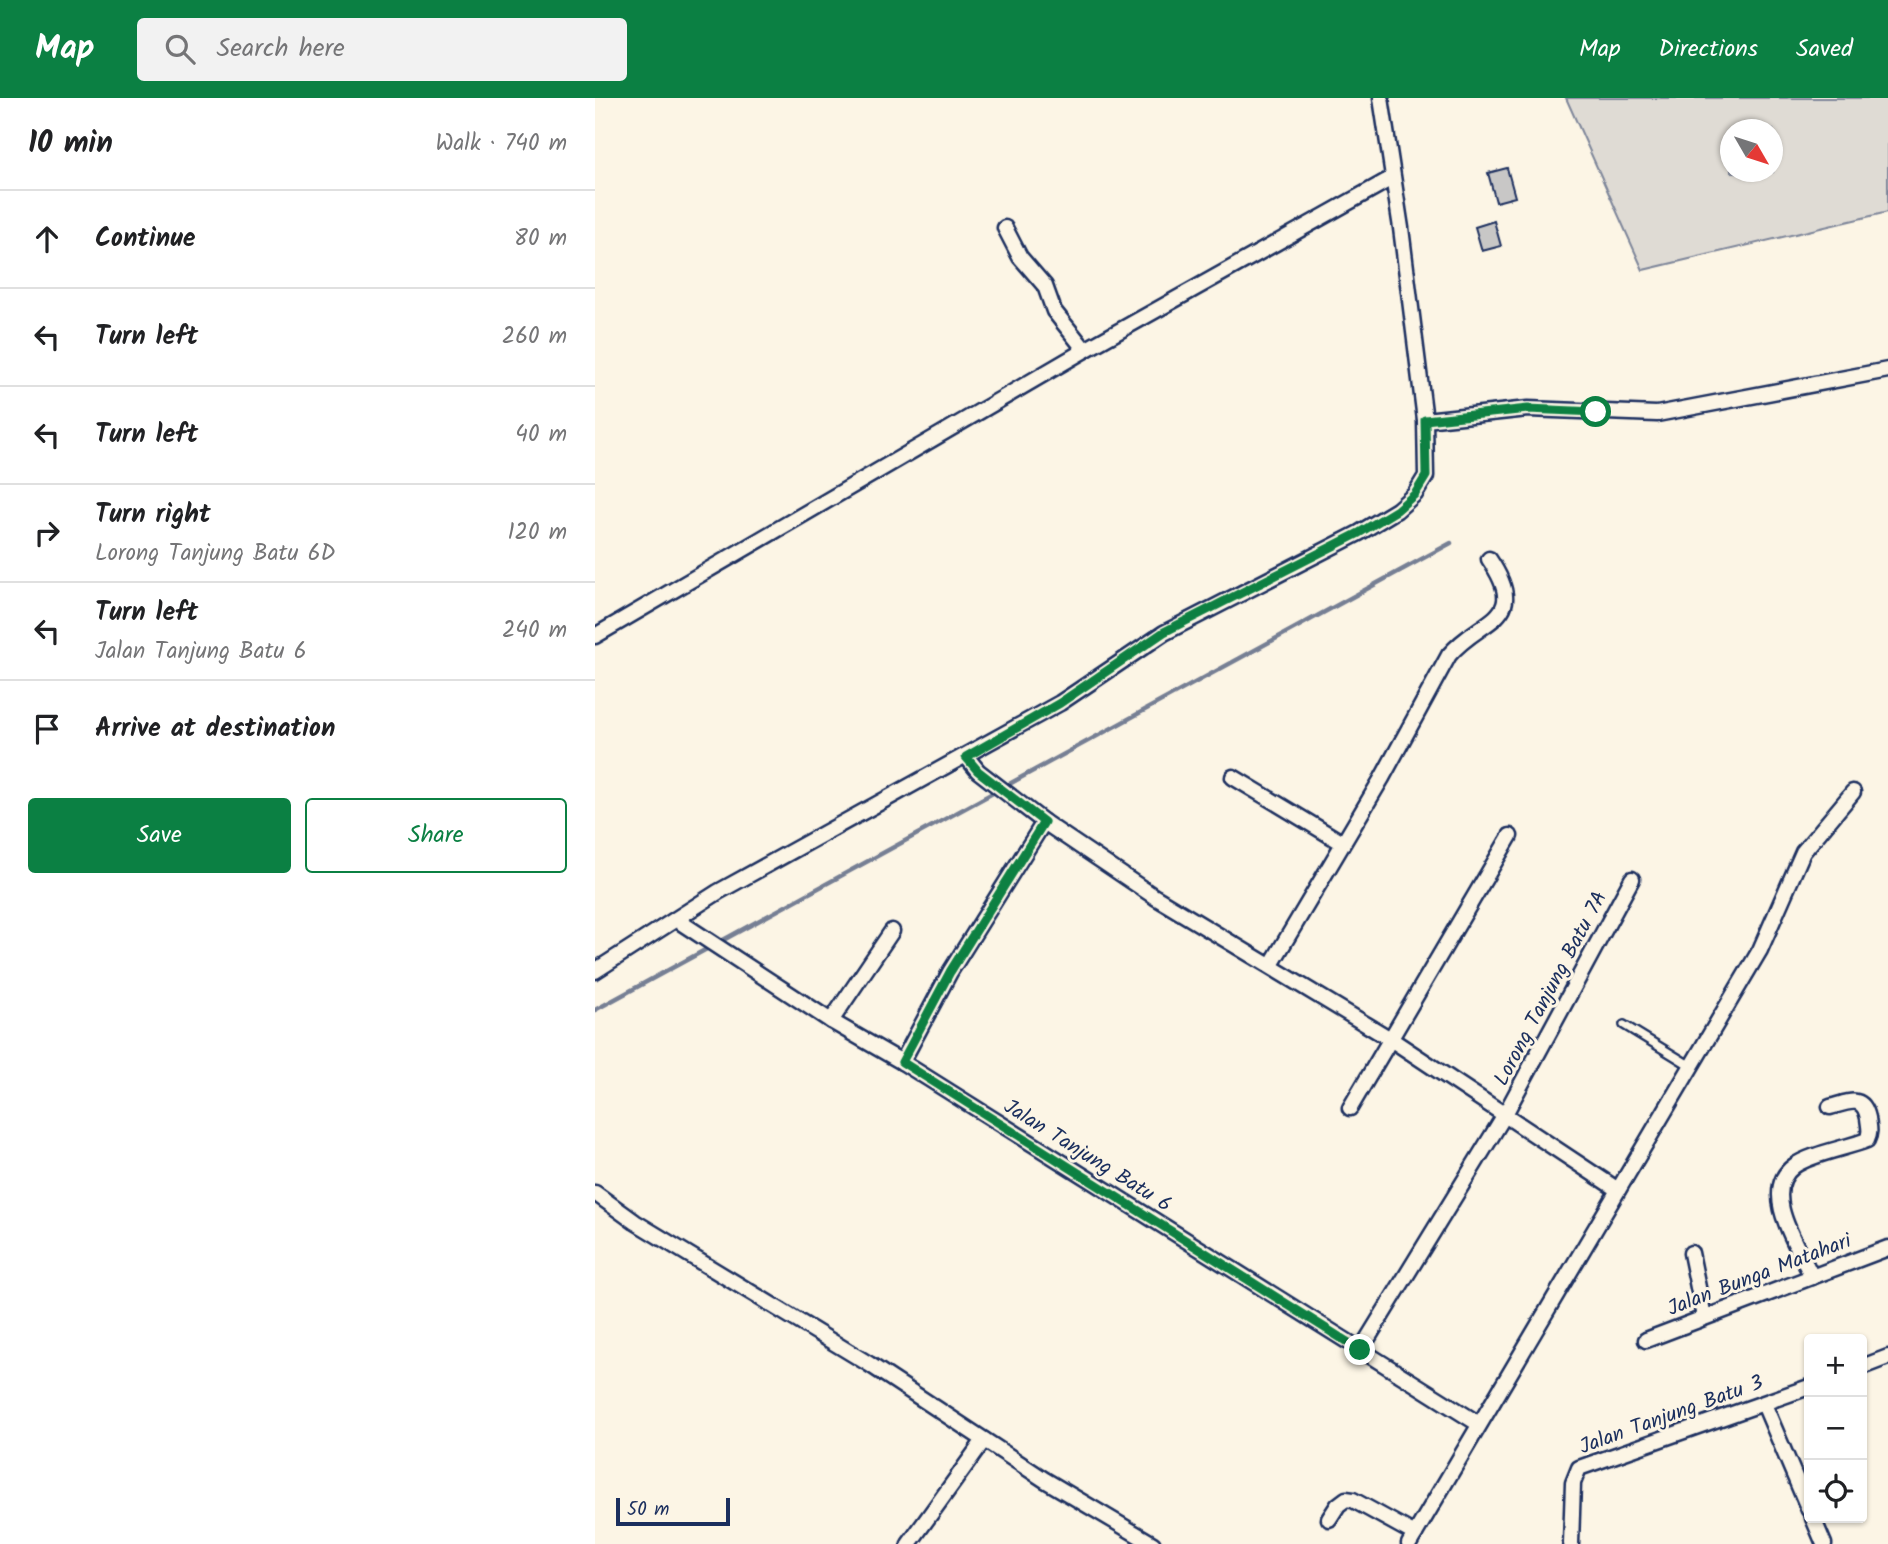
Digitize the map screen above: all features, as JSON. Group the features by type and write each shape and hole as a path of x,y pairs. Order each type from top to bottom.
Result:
{"street":[{"path":"595,971 718,892 1060,703 1164,632 1359,533 1397,510 1415,494 1426,476 1425,420 1401,228 1381,98"},
{"path":"595,636 1080,343 1392,178"},
{"path":"1005,228 1020,257 1045,286 1055,311 1080,343"},
{"path":"1425,420 1508,410 1657,414 1888,370"},
{"path":"1271,965 1341,842 1382,778 1449,654 1462,639 1490,624 1502,609 1508,597 1504,582 1489,559"},
{"path":"966,757 978,771 1044,822 1155,897 1392,1040 1618,1190"},
{"path":"1233,777 1341,842"},
{"path":"1329,1519 1338,1505 1346,1499 1353,1500 1412,1539 1760,950 1803,852 1853,792"},
{"path":"902,1062 950,972 1044,822"},
{"path":"1350,1108 1510,836"},
{"name":"Lorong Tanjung Batu 7A","path":"1360,1350 1504,1116 1632,879"},
{"name":"Jalan Tanjung Batu 6","path":"677,920 831,1021 902,1062 1479,1424"},
{"path":"831,1021 892,930"},
{"path":"1812,1277 1781,1208 1782,1183 1795,1165 1867,1140 1870,1132 1865,1106 1861,1101 1854,1100 1830,1107"},
{"path":"595,1193 635,1222 869,1364 984,1440 1153,1544"},
{"name":"Jalan Bunga Matahari","path":"1646,1340 1888,1248"},
{"path":"1691,1253 1704,1317"},
{"path":"1867,1365 1888,1357"},
{"name":"Jalan Tanjung Batu 3","path":"1571,1544 1573,1483 1579,1468 1804,1389"},
{"path":"1763,1404 1804,1498"},
{"path":"909,1544 984,1440"},
{"path":"1815,1523 1824,1544"}],"lane":[{"path":"1624,1025 1691,1066"}],"shaded area":[{"path":"1566,98 1888,98 1888,212 1643,270"}],"building":[{"path":"1507,168 1515,197 1496,202 1488,173"},
{"path":"1494,221 1501,246 1482,251 1475,227"}],"waterway":[{"path":"595,1010 1451,543"}],"route":[{"path":"1360,1350 902,1062 950,972 1044,822 978,771 966,757 1060,703 1164,632 1359,533 1397,510 1415,494 1426,476 1425,420 1488,411 1528,409 1596,412"}]}
